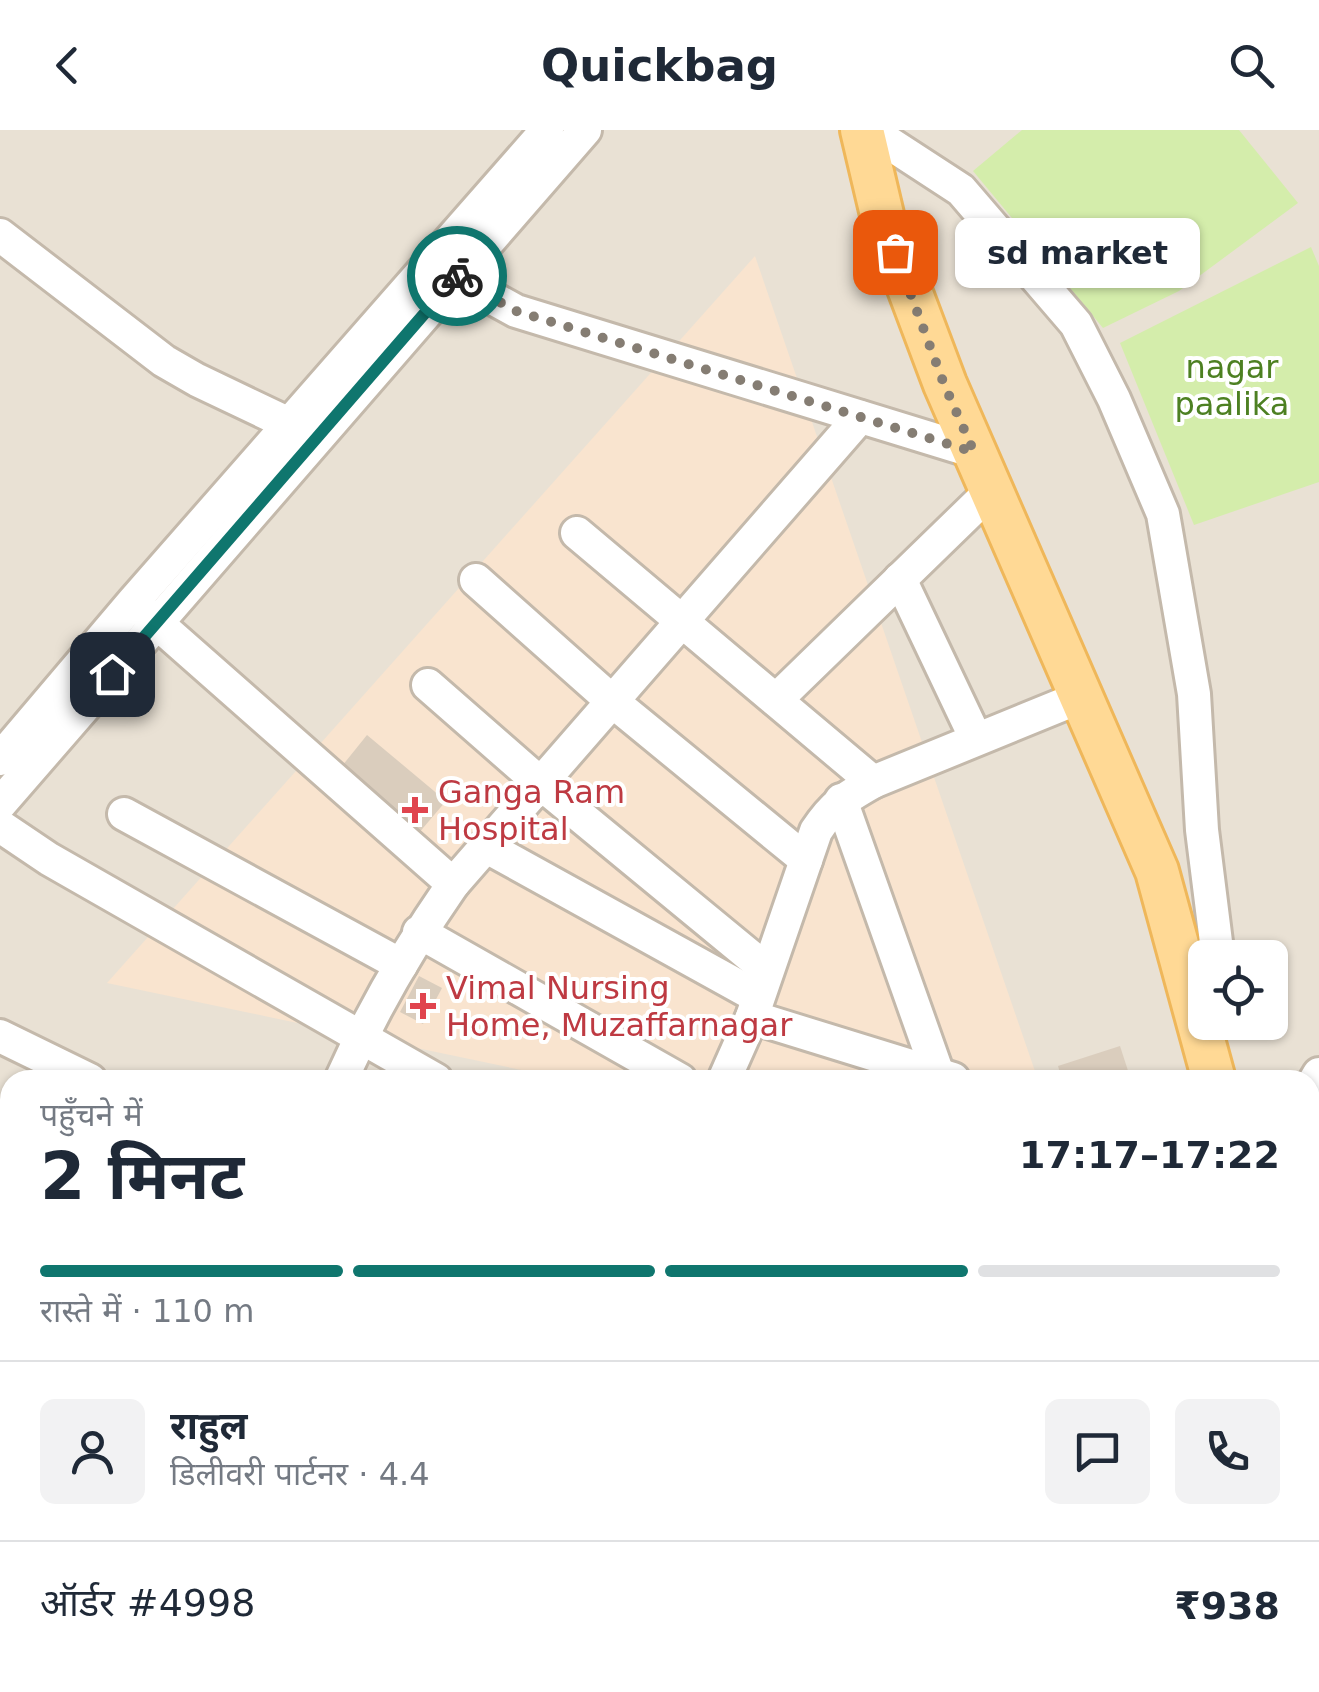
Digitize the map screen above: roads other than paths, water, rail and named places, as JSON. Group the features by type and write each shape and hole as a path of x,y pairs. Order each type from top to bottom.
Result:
{"main road":[{"path":"865,130 882,219 944,384 1157,871 1208,1070"}],"street":[{"path":"448,265 546,130"},
{"path":"0,759 145,612 448,265 585,130"},
{"path":"728,1070 816,831 841,800 872,782 1081,697 865,130"},
{"path":"865,130 961,190 1076,324 1114,399 1163,514 1194,694 1202,830 1216,940"},
{"path":"0,235 164,361 304,431"},
{"path":"448,265 476,289 516,311 860,417 983,471 900,579 776,700"},
{"path":"345,1070 400,965 452,884 860,417"},
{"path":"577,533 872,782"},
{"path":"900,579 976,740"},
{"path":"476,580 612,701 806,860"},
{"path":"0,804 145,612"},
{"path":"145,612 452,884"},
{"path":"428,686 540,782 759,994"},
{"path":"841,800 944,1070"},
{"path":"124,814 400,965"},
{"path":"0,826 49,859 419,1070"},
{"path":"484,846 759,994 931,1070"},
{"path":"419,932 662,1070"},
{"path":"0,1036 70,1070"},
{"path":"1211,1070 1213,1040"}],"place":[{"name":"sd market","path":"895,252"},
{"name":"Ganga Ram Hospital","path":"415,810"},
{"name":"Vimal Nursing Home, Muzaffarnagar","path":"423,1006"}],"park label":[{"name":"nagar paalika","path":"1232,386"}]}
